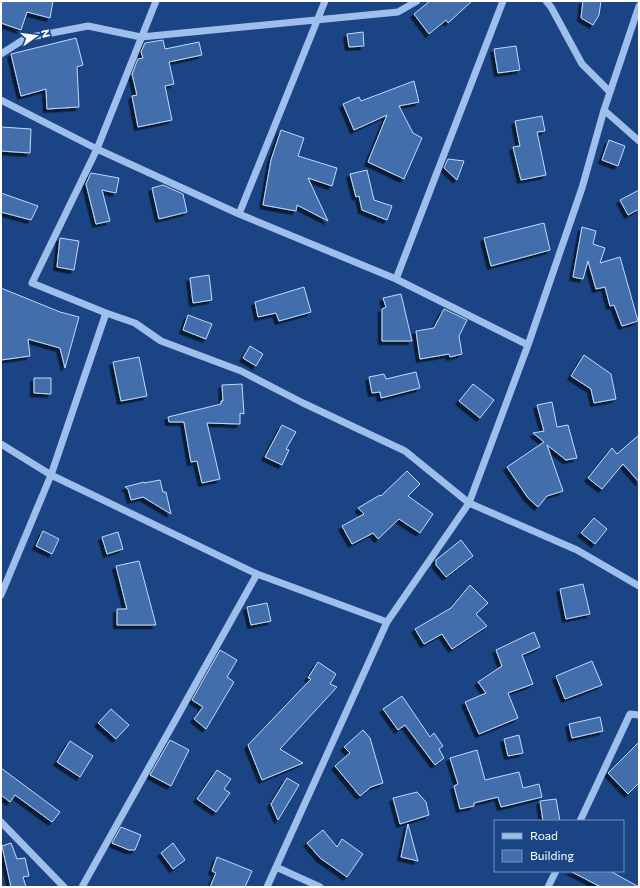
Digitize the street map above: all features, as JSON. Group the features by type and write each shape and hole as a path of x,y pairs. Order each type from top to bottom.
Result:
{"street":[{"path":"156,1 97,149 32,283 135,323 161,341 242,371 303,403 405,451 469,504 577,550 639,586"},
{"path":"239,214 325,1"},
{"path":"1,54 26,38 88,26 141,37 398,12 417,1"},
{"path":"396,279 503,1"},
{"path":"546,1 582,64 610,92"},
{"path":"267,887 387,622 469,504 528,345 582,188 604,110 639,6"},
{"path":"1,100 97,149 239,214 396,279 528,345"},
{"path":"604,110 639,141"},
{"path":"1,595 51,475 106,313"},
{"path":"1,444 51,475 257,574 387,622"},
{"path":"82,887 257,574"},
{"path":"580,820 630,714 639,715"},
{"path":"1,822 64,887"},
{"path":"276,867 320,887"},
{"path":"548,887 556,872"}],"building":[{"path":"1,1 53,1 50,18 27,12 21,30 1,23"},
{"path":"430,1 472,1 448,23 446,20 429,34 414,14"},
{"path":"583,1 601,1 599,15 593,25 581,18"},
{"path":"363,32 364,46 349,47 347,34"},
{"path":"76,38 83,65 77,67 79,107 47,109 46,89 21,96 11,54"},
{"path":"163,40 165,49 199,42 202,55 169,62 174,84 165,86 172,120 138,127 132,96 137,95 132,74 138,59 143,58 141,52 145,43"},
{"path":"516,46 520,70 498,73 494,49"},
{"path":"414,81 419,102 399,106 413,133 422,138 404,179 368,162 387,115 354,130 343,104 359,97 361,101"},
{"path":"542,116 545,131 537,132 546,175 521,180 513,147 520,146 515,121"},
{"path":"1,127 31,129 30,153 1,151"},
{"path":"281,130 304,138 298,156 337,168 332,186 308,178 328,221 297,205 296,211 263,205 271,160"},
{"path":"609,140 625,146 618,166 602,160"},
{"path":"448,159 464,161 457,180 444,168"},
{"path":"367,170 374,200 392,206 387,220 362,210 359,196 356,197 350,174"},
{"path":"91,173 119,178 116,193 102,190 110,221 96,224 86,184"},
{"path":"163,185 183,194 187,212 159,219 152,188"},
{"path":"639,190 639,209 628,215 620,200"},
{"path":"1,193 38,206 31,220 1,212"},
{"path":"544,223 550,250 491,266 484,238"},
{"path":"582,227 596,231 593,244 605,248 600,263 620,257 638,321 622,326 614,305 610,306 605,287 596,289 588,261 583,279 573,277"},
{"path":"60,238 79,241 74,270 57,267"},
{"path":"209,275 212,300 193,303 190,278"},
{"path":"304,287 311,312 279,321 276,313 258,317 255,302"},
{"path":"1,288 60,312 79,317 65,368 60,348 28,339 30,356 1,360"},
{"path":"401,294 412,341 382,341 382,309 386,307 383,298"},
{"path":"444,309 467,320 459,336 462,354 450,357 449,354 420,359 416,331 434,328"},
{"path":"188,315 212,324 206,339 183,330"},
{"path":"250,346 263,354 256,366 243,358"},
{"path":"584,355 611,374 616,399 594,403 591,389 571,376"},
{"path":"139,357 147,396 121,401 113,362"},
{"path":"416,372 420,388 381,398 380,392 372,393 369,377 384,374 386,379"},
{"path":"34,378 51,378 51,394 34,393"},
{"path":"242,384 244,414 240,413 240,424 207,423 220,479 202,483 197,461 191,462 184,422 169,422 168,417 221,404 221,401 223,401 222,385"},
{"path":"473,384 494,400 480,418 459,401"},
{"path":"552,402 557,427 568,425 577,458 566,460 547,445 563,491 547,496 538,507 528,498 507,467 544,442 533,433 544,431 537,405"},
{"path":"282,425 296,432 286,449 289,450 282,465 265,457"},
{"path":"639,435 639,482 623,464 602,489 588,478 612,448 617,454"},
{"path":"407,471 420,484 408,496 433,514 420,533 399,519 378,539 373,533 352,544 342,526 364,514 358,508 380,495 381,496"},
{"path":"160,480 163,492 166,492 171,514 143,497 131,500 128,489 125,487"},
{"path":"594,518 607,529 595,544 581,533"},
{"path":"43,531 59,539 52,554 36,546"},
{"path":"118,532 123,549 107,554 102,537"},
{"path":"461,540 473,556 446,577 436,565 436,560"},
{"path":"139,561 156,625 117,625 117,609 127,609 116,566"},
{"path":"583,584 590,614 566,619 560,589"},
{"path":"470,585 488,603 476,614 487,626 452,649 442,634 424,644 415,629 451,608"},
{"path":"267,603 271,621 251,625 247,607"},
{"path":"534,632 540,647 522,655 533,684 508,693 518,718 479,734 465,702 486,693 478,682 502,666 496,650"},
{"path":"220,650 237,660 227,677 234,682 206,729 194,719 203,707 192,700"},
{"path":"592,661 602,685 565,699 556,676"},
{"path":"318,662 336,674 330,684 337,687 280,749 303,763 262,780 248,745 311,679 308,678"},
{"path":"402,696 430,737 434,733 443,746 439,749 444,758 435,765 405,725 398,730 383,709"},
{"path":"111,709 129,725 116,739 98,723"},
{"path":"600,717 603,731 572,738 569,724"},
{"path":"363,730 370,738 383,783 371,787 360,796 335,766 350,753 344,747"},
{"path":"519,735 523,753 508,756 504,739"},
{"path":"170,740 189,750 171,786 150,775"},
{"path":"70,741 93,756 80,777 57,762"},
{"path":"639,742 639,783 628,794 608,773"},
{"path":"477,750 485,780 519,772 523,788 539,784 542,797 501,807 498,797 474,803 474,806 460,809 454,786 458,784 450,758"},
{"path":"1,768 60,812 52,822 15,795 10,802 1,795"},
{"path":"217,770 231,779 224,789 230,793 216,812 197,799"},
{"path":"287,778 299,785 278,820 271,804"},
{"path":"417,792 426,802 429,815 400,824 393,798"},
{"path":"556,799 560,820 543,820 540,801"},
{"path":"408,824 418,861 401,857"},
{"path":"121,827 141,835 135,850 129,850 112,843"},
{"path":"323,830 337,847 342,839 363,854 347,877 320,858 307,843"},
{"path":"11,843 17,859 25,858 29,876 23,877 26,887 11,887 2,846"},
{"path":"173,843 185,860 173,869 161,853"},
{"path":"217,857 252,871 245,887 210,887 216,873 212,871"},
{"path":"572,872 612,872 639,887 601,887"}]}
